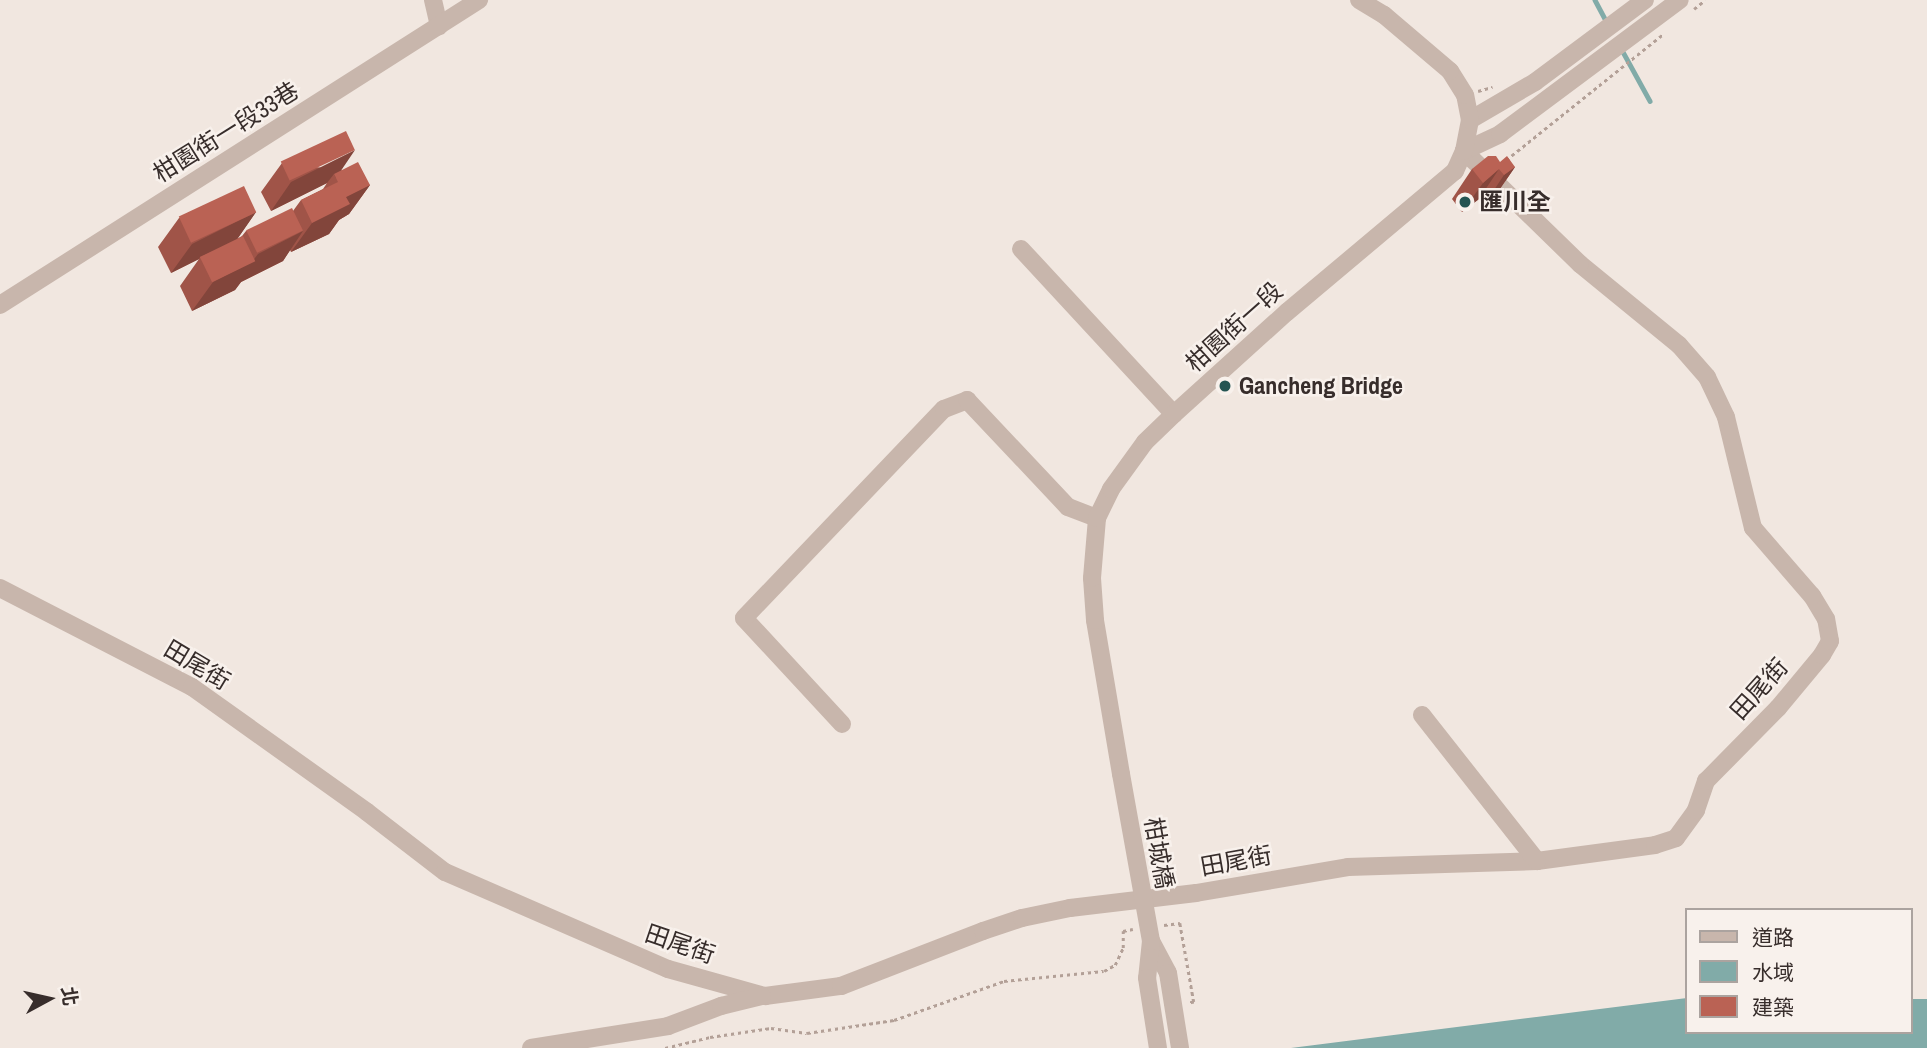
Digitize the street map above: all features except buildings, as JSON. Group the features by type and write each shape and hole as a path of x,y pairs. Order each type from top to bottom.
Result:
{"street":[{"path":"433,0 439,26"},
{"name":"柑園街一段33巷","path":"0,305 479,0"},
{"name":"柑園街一段","path":"1121,774 1095,620 1092,547 1097,518 1111,489 1131,460 1174,414 1287,312 1455,171 1464,151 1470,120 1465,94 1450,71 1384,15 1359,0"},
{"path":"1470,120 1535,82 1644,0"},
{"path":"1464,151 1500,134 1682,8"},
{"name":"田尾街","path":"0,588 192,687 356,804 445,873 668,969 765,996 841,986 983,931 1022,918 1070,908 1196,893 1348,867 1537,861 1654,845 1676,838 1696,810 1706,781 1778,708 1822,655 1830,641 1826,619 1812,596 1753,528 1726,417 1707,377 1679,345 1580,264 1464,151"},
{"path":"1021,249 1174,414"},
{"path":"842,724 744,618 944,409 967,400 1068,508 1097,518"},
{"path":"1422,715 1537,861"},
{"name":"柑城橋","path":"1121,774 1154,933 1168,973 1180,1048"},
{"name":"柑城橋","path":"1154,933 1147,978 1158,1048"},
{"path":"531,1048 668,1026 721,1006 765,996"}],"path":[{"path":"1682,8 1705,0"},
{"path":"1487,175 1665,33"},
{"path":"1154,933 1180,923 1194,1002 1186,1003"},
{"path":"665,1048 710,1037 771,1028 807,1033 894,1020 1004,981 1104,971 1115,965 1123,948 1123,931 1135,929"}],"water":[{"path":"1686,998 1686,1034 1913,1034 1913,999 1927,999 1927,1048 1291,1048"}],"waterway":[{"path":"1595,0 1608,24"},
{"path":"1622,50 1650,101"}],"place":[{"name":"匯川全","path":"1465,202"},
{"name":"Gancheng Bridge","path":"1225,386"}]}
